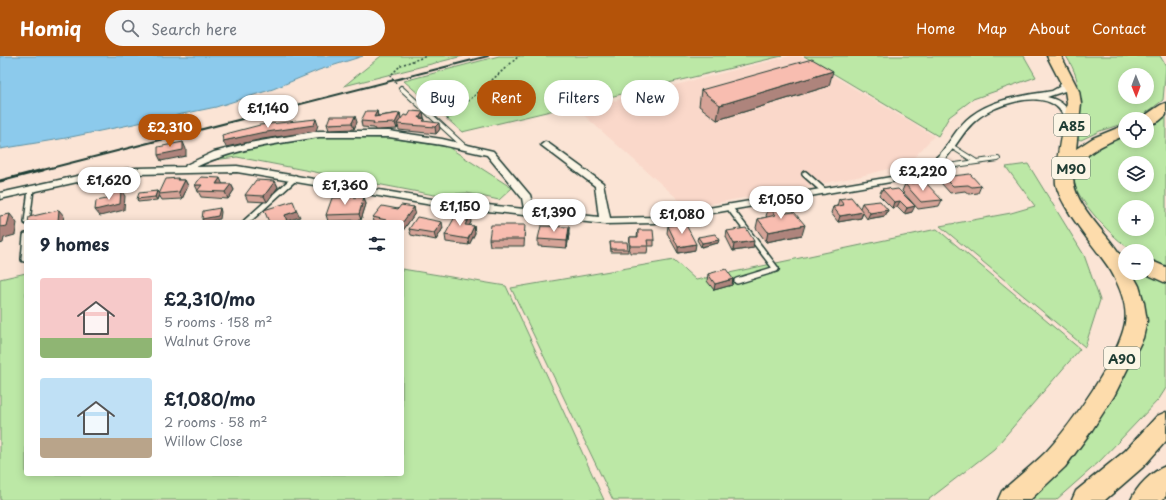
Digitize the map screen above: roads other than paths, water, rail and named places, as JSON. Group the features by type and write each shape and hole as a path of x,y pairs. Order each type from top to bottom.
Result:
{"highway":[{"name":"A85","path":"1054,56 1072,91 1074,103 1065,172 1066,184 1070,198 1099,230 1118,246"},
{"path":"1154,118 1166,107"},
{"name":"M90","path":"1099,230 1084,210 1074,189 1070,173 1073,159 1089,146 1118,133"},
{"name":"A90","path":"1011,500 1056,459 1083,423 1109,383 1132,338 1136,321 1134,303 1129,286 1119,268 1070,198"},
{"path":"1154,270 1166,276"},
{"path":"1085,500 1134,459 1166,423"},
{"path":"1144,500 1166,478"}],"street":[{"path":"0,196 91,176 137,171 237,169 432,202 605,221 655,220 899,178 930,166 947,152 958,133 973,118 996,104 1054,93 1062,89 1067,80"},
{"path":"1017,100 1051,99 1068,112 1072,125"},
{"path":"185,169 223,152 318,134 389,134 442,142 490,153 527,197 530,213"},
{"path":"545,145 600,185 605,221"}],"lane":[{"path":"400,88 466,148"},
{"path":"951,146 975,161"},
{"path":"916,171 975,161 998,159"},
{"path":"805,174 824,190"},
{"path":"248,220 295,178"},
{"path":"27,220 31,189"},
{"path":"729,207 776,269 737,282"}],"water":[{"path":"0,56 363,56 319,70 273,89 216,107 66,138 0,149"}],"railway":[{"path":"39,171 488,56"},
{"path":"0,181 43,170"}]}
